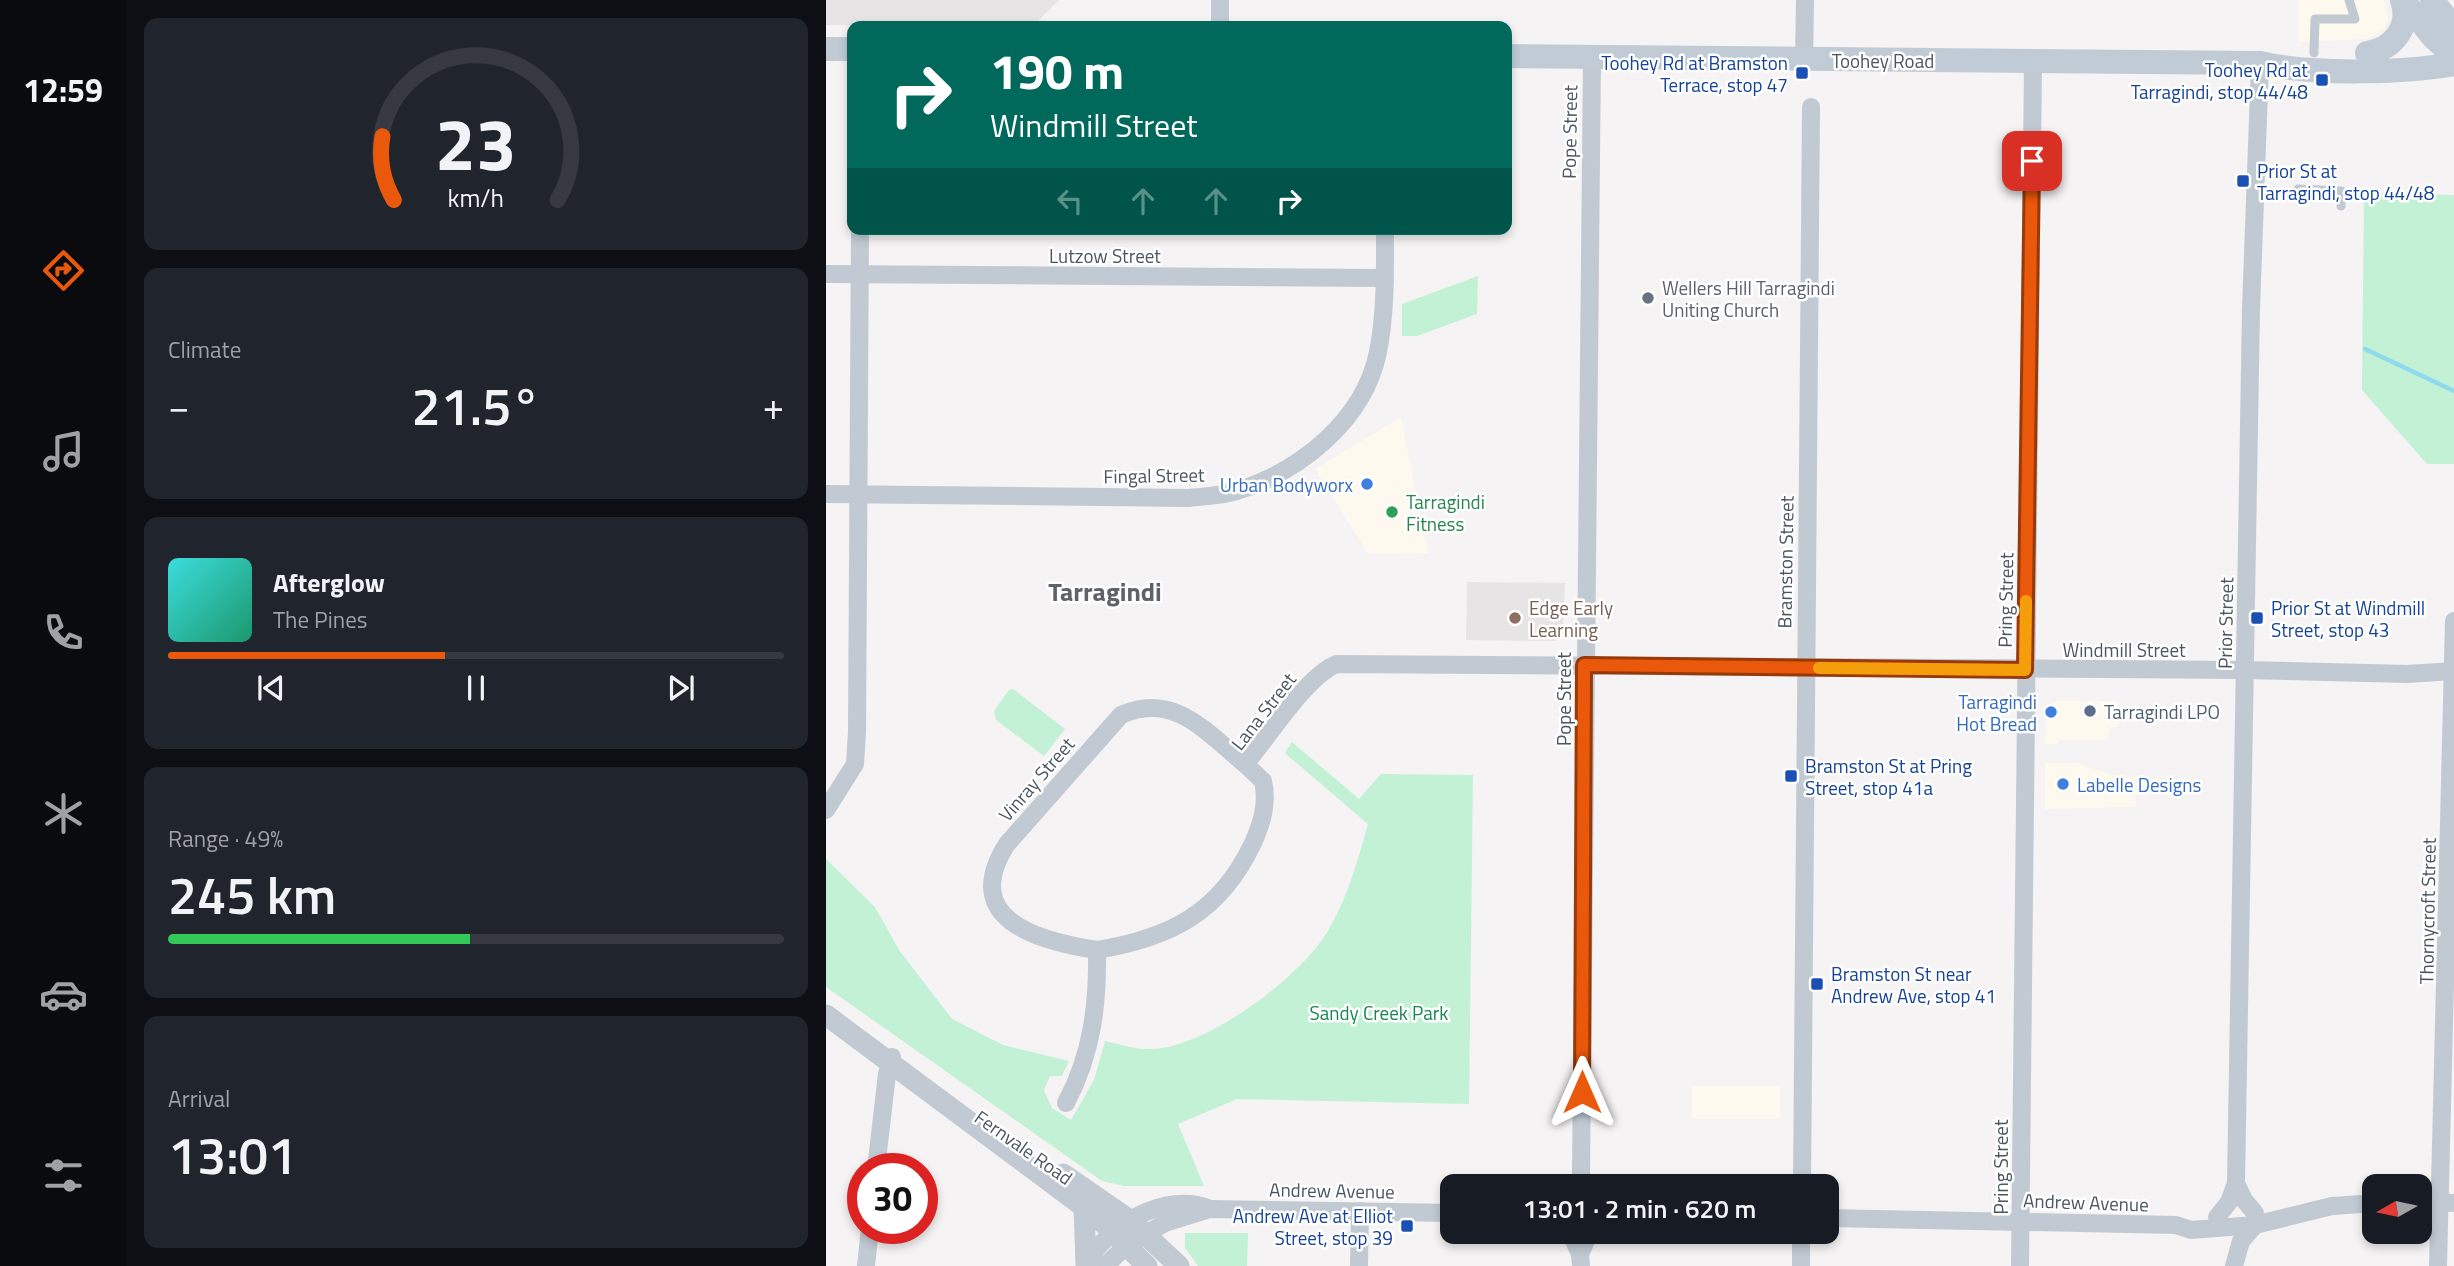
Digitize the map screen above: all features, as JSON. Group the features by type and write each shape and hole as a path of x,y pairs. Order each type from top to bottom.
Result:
{"main road":[{"path":"2367,53 2384,48 2398,36 2405,18 2403,0"},
{"path":"2403,0 2454,60"},
{"path":"2432,0 2454,28"},
{"path":"826,49 847,49"},
{"name":"Toohey Road","path":"2260,63 2314,53 2426,54 2454,60"},
{"name":"Toohey Road","path":"1512,56 2260,63 2298,70 2419,70 2454,60"}],"street":[{"path":"1220,0 1220,21"},
{"path":"1804,60 1805,0"},
{"name":"Pope Street","path":"1581,1174 1592,57"},
{"name":"Pring Street","path":"2020,1266 2033,61"},
{"name":"Prior Street","path":"2215,1223 2229,1202 2236,1183 2250,309 2260,63"},
{"name":"Bramston Street","path":"1802,1174 1811,107"},
{"path":"826,810 855,764 860,235"},
{"name":"Fingal Street","path":"826,494 1189,498 1233,492 1274,477 1310,454 1342,423 1363,392 1377,354 1385,278 1385,235"},
{"name":"Lutzow Street","path":"826,274 1385,278"},
{"name":"Thornycroft Street","path":"2438,1266 2447,1203 2454,621"},
{"name":"Lana Street","path":"1097,950 1156,937 1194,918 1219,897 1244,863 1261,826 1265,805 1264,781 1245,764 1323,669 1337,664 1584,665"},
{"name":"Windmill Street","path":"1584,665 2245,670 2407,674 2454,671"},
{"name":"Vinray Street","path":"1097,950 1037,937 1017,927 999,913 992,879 993,865 1007,844 1121,715 1140,706 1167,708 1187,717 1245,764"},
{"path":"1066,1103 1080,1077 1093,1038 1097,950"},
{"name":"Fernvale Road","path":"826,1015 1179,1266"},
{"path":"878,1153 890,1060"},
{"name":"Fernvale Road","path":"890,1060 1084,1207 1129,1233 1147,1266"},
{"path":"2234,1261 2241,1241 2255,1219 2236,1183"},
{"name":"Andrew Avenue","path":"1839,1218 2176,1226 2191,1230 2215,1223 2287,1219 2301,1212 2362,1205"},
{"path":"1084,1207 1092,1266"},
{"name":"Andrew Avenue","path":"1092,1266 1099,1245 1129,1233 1210,1209 1440,1213"},
{"path":"1359,1266 1360,1211"},
{"path":"2215,1223 2234,1261"},
{"path":"866,1266 868,1244"},
{"path":"1801,1244 1801,1266"}],"lane":[{"path":"2314,53 2315,19 2355,19 2349,0"},
{"path":"2298,189 2342,191 2341,206"}],"shaded area":[{"path":"826,0 1059,0 1038,21 847,21 847,25 826,25"},
{"path":"2298,0 2384,0 2388,19 2385,27 2369,39 2298,42"},
{"path":"1401,417 1428,553 1368,554 1315,469"},
{"name":"Edge Early Learning","path":"1467,582 1565,583 1563,631 1555,641 1466,640"},
{"path":"2057,701 2119,701 2119,727 2110,728 2106,740 2059,740 2057,744 2045,744 2047,707"},
{"path":"2045,763 2077,763 2119,777 2135,777 2136,807 2045,809"},
{"path":"1692,1086 1780,1086 1780,1119 1692,1119"}],"green space":[{"path":"2364,193 2454,195 2454,464 2427,464 2362,390"},
{"path":"1478,276 1477,314 1417,336 1402,336 1402,304"},
{"path":"1013,689 1065,729 1044,756 996,720 994,711 1009,690"},
{"name":"Sandy Creek Park","path":"1292,742 1359,799 1381,774 1473,775 1469,1104 1237,1099 1178,1124 1204,1186 1124,1186 1102,1181 826,987 826,859 875,907 899,950 952,1019 1003,1045 1069,1061 1062,1076 1050,1076 1044,1090 1052,1108 1071,1120 1094,1080 1105,1041 1142,1049 1170,1047 1222,1025 1249,1008 1297,968 1329,929 1347,891 1368,824 1285,753"},
{"path":"1185,1233 1248,1233 1247,1266 1198,1266 1185,1248"}],"waterway":[{"path":"2365,349 2454,391"}],"slow traffic":[{"path":"1819,668 2025,670 2026,601"}],"place":[{"name":"Toohey Rd at Bramston Terrace, stop 47","path":"1802,73"},
{"name":"Toohey Rd at Tarragindi, stop 44/48","path":"2322,80"},
{"name":"Prior St at Tarragindi, stop 44/48","path":"2243,181"},
{"name":"Wellers Hill Tarragindi Uniting Church","path":"1648,298"},
{"name":"Urban Bodyworx","path":"1367,484"},
{"name":"Tarragindi Fitness","path":"1392,512"},
{"name":"Edge Early Learning","path":"1515,618"},
{"name":"Prior St at Windmill Street, stop 43","path":"2257,618"},
{"name":"Tarragindi LPO","path":"2090,711"},
{"name":"Tarragindi Hot Bread","path":"2051,712"},
{"name":"Bramston St at Pring Street, stop 41a","path":"1791,776"},
{"name":"Labelle Designs","path":"2063,784"},
{"name":"Bramston St near Andrew Ave, stop 41","path":"1817,984"},
{"name":"Andrew Ave at Elliot Street, stop 39","path":"1407,1226"}],"district":[{"name":"Tarragindi","path":"1105,591"}],"route":[{"path":"1582,1092 1584,665 2025,670 2032,161"}]}
